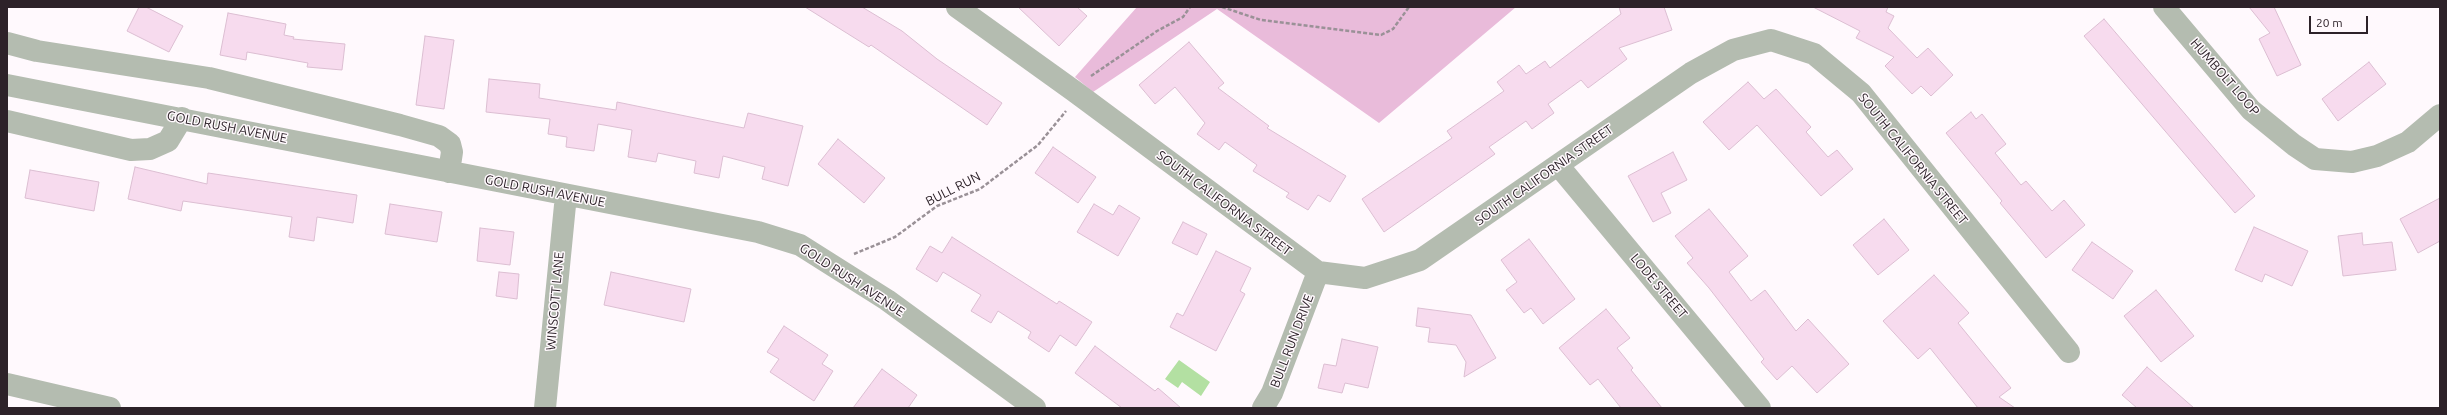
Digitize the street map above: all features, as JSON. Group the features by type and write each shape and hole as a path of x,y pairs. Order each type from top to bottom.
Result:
{"street":[{"name":"SOUTH CALIFORNIA STREET","path":"957,7 1081,96 1318,272 1365,278 1420,260 1692,73 1733,50 1771,40 1814,54 1861,93 2069,352"},
{"name":"HUMBOLT LOOP","path":"2164,7 2251,110 2294,145 2315,159 2352,162 2377,156 2408,142 2440,115"},
{"path":"7,43 36,51 209,78 439,136 450,144 452,152 449,172"},
{"name":"GOLD RUSH AVENUE","path":"7,85 182,118 758,232 800,244 886,300 1035,408"},
{"path":"7,121 131,150 150,149 168,141 182,118"},
{"name":"LODE STREET","path":"1558,165 1760,408"},
{"name":"WINSCOTT LANE","path":"545,408 566,195"},
{"name":"BULL RUN DRIVE","path":"1263,408 1272,393 1318,272"},
{"path":"7,384 110,408"}],"path":[{"path":"1091,76 1157,31 1183,17 1190,7"},
{"path":"1222,7 1261,20 1381,35 1394,29 1409,7"},
{"name":"BULL RUN","path":"854,254 895,237 937,206 980,189 1038,145 1067,111"}],"shaded area":[{"path":"1137,7 1516,7 1379,123 1217,9 1093,92 1075,77"},
{"path":"1179,360 1210,382 1201,396 1182,382 1178,388 1165,379"}],"building":[{"path":"139,7 146,7 183,26 169,52 127,31"},
{"path":"805,7 862,7 902,31 937,59 1002,103 987,125 871,45 869,47"},
{"path":"1018,7 1077,7 1087,16 1059,46"},
{"path":"1619,7 1664,7 1672,30 1619,48 1627,59 1588,88 1581,80 1548,104 1554,113 1532,129 1526,121 1489,147 1495,154 1384,232 1362,199 1452,138 1447,131 1504,91 1497,82 1519,65 1526,74 1545,61 1550,68 1621,14"},
{"path":"1813,7 1888,7 1886,12 1894,16 1888,28 1917,58 1928,48 1953,75 1931,96 1921,86 1912,94 1885,66 1894,57 1856,38 1860,31"},
{"path":"2249,7 2274,7 2301,65 2277,76 2259,39 2270,33"},
{"path":"228,13 286,24 284,35 294,37 293,39 345,44 342,70 307,67 308,63 247,52 246,60 220,55"},
{"path":"2104,19 2255,196 2235,213 2084,36"},
{"path":"425,36 454,40 444,109 416,105"},
{"path":"1189,42 1224,83 1218,88 1269,126 1267,128 1346,176 1330,202 1318,195 1308,210 1286,197 1289,193 1253,171 1257,165 1225,142 1219,150 1197,134 1205,123 1175,87 1155,104 1139,85"},
{"path":"2369,62 2386,84 2338,121 2322,99"},
{"path":"489,79 540,84 539,98 616,110 617,102 744,128 748,113 803,126 788,186 762,179 765,167 723,156 719,178 694,173 696,161 658,153 656,162 628,157 632,130 598,124 594,151 566,147 567,137 548,134 550,119 486,112"},
{"path":"1748,82 1764,99 1776,89 1811,127 1806,132 1828,157 1837,150 1853,169 1821,196 1757,125 1729,150 1703,122"},
{"path":"1971,112 1976,119 1982,114 2006,144 1995,153 2021,185 2026,181 2052,211 2064,200 2085,225 2046,258 2000,203 2002,201 1946,133"},
{"path":"838,139 885,178 864,203 818,164"},
{"path":"1053,147 1096,177 1078,203 1035,173"},
{"path":"1673,152 1687,180 1661,193 1671,213 1653,222 1628,176"},
{"path":"135,167 207,184 208,173 357,195 353,223 317,217 314,241 289,237 292,217 183,201 181,211 128,199"},
{"path":"30,170 99,182 94,211 25,198"},
{"path":"2440,198 2440,241 2418,253 2400,219"},
{"path":"390,204 442,212 437,242 385,234"},
{"path":"1094,204 1113,215 1119,205 1140,218 1118,256 1077,232"},
{"path":"1709,209 1748,256 1729,272 1751,301 1765,290 1796,331 1808,319 1849,364 1817,393 1792,366 1777,380 1761,362 1764,359 1709,288 1687,263 1693,258 1675,236"},
{"path":"1884,219 1909,250 1878,275 1853,245"},
{"path":"1183,222 1207,234 1197,255 1172,243"},
{"path":"2254,227 2308,251 2292,286 2265,274 2262,282 2235,270"},
{"path":"480,228 514,232 510,265 477,261"},
{"path":"2362,233 2363,245 2392,242 2396,270 2343,276 2338,236"},
{"path":"952,237 1057,304 1059,301 1092,322 1076,346 1060,335 1049,352 1028,338 1031,332 998,311 991,323 971,311 981,295 943,272 937,282 916,269 930,246 942,253"},
{"path":"1529,239 1575,299 1543,324 1531,308 1524,313 1506,290 1517,282 1501,260"},
{"path":"2092,242 2133,271 2113,299 2072,270"},
{"path":"1216,251 1251,268 1240,291 1245,294 1216,351 1170,327 1177,313 1183,316"},
{"path":"499,272 519,274 517,299 496,296"},
{"path":"611,272 691,289 684,322 604,305"},
{"path":"1934,275 1969,313 1958,323 2011,388 1999,397 2015,408 1978,408 1930,348 1918,359 1883,321"},
{"path":"2156,290 2194,336 2161,362 2124,316"},
{"path":"1418,308 1471,315 1496,358 1464,377 1466,362 1456,345 1428,342 1430,328 1416,326"},
{"path":"1606,309 1630,338 1617,348 1633,368 1631,370 1662,408 1621,408 1598,379 1590,385 1559,348"},
{"path":"784,326 828,355 822,364 833,371 814,401 770,372 779,359 767,352"},
{"path":"1342,339 1378,347 1368,388 1345,383 1342,393 1318,388 1324,364 1336,366"},
{"path":"1095,346 1155,391 1158,388 1181,408 1122,408 1075,373"},
{"path":"2147,367 2194,408 2137,408 2122,395"},
{"path":"882,369 917,395 908,408 853,408"}]}
